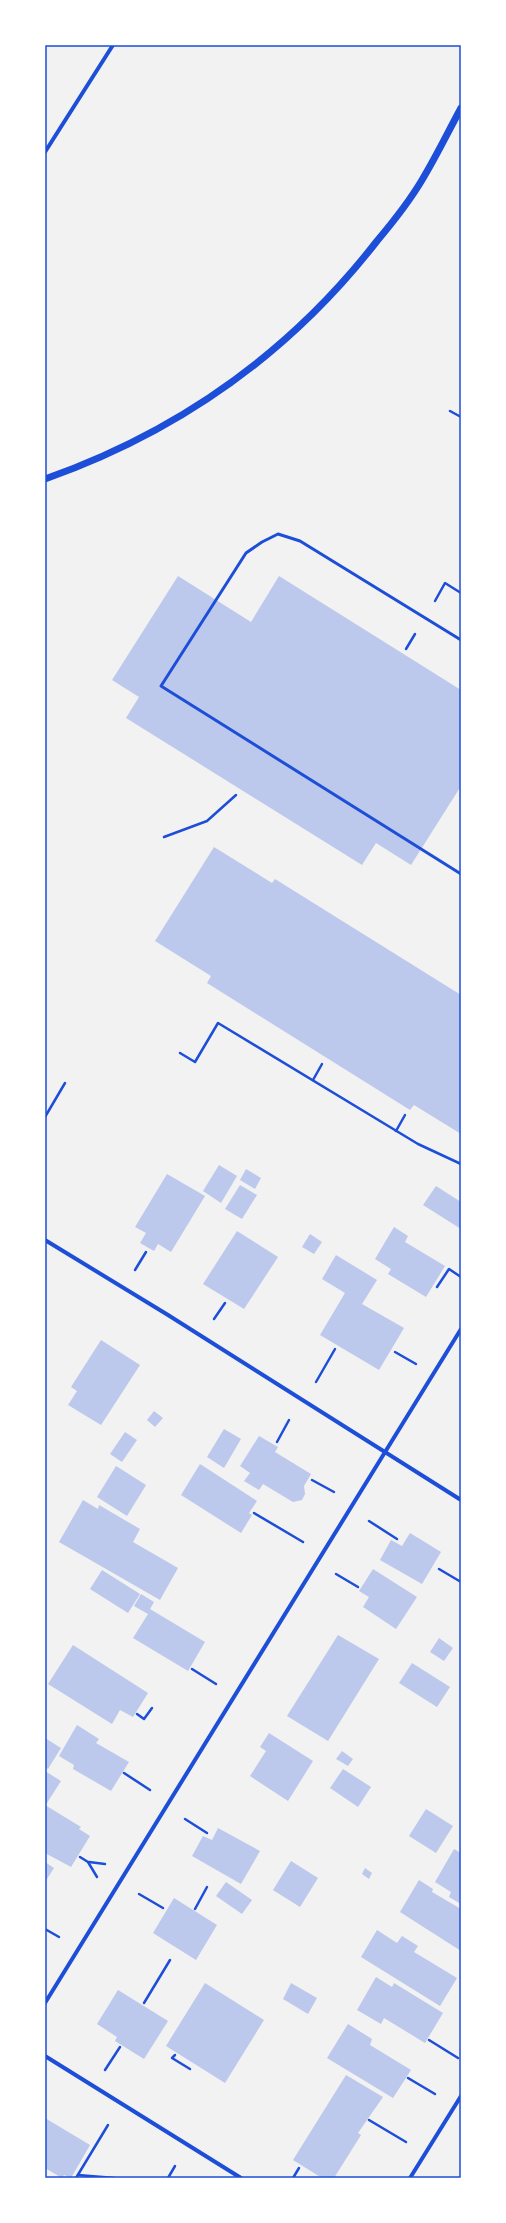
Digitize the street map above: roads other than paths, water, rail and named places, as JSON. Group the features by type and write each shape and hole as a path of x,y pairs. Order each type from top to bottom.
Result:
{"street":[{"path":"45,152 113,45"},
{"path":"45,479 87,464 150,435 240,376 273,351 311,317 346,281 398,215 422,181 461,108"},
{"path":"45,1240 168,1315 461,1500"},
{"path":"45,2003 461,1329"},
{"path":"45,2056 241,2178"},
{"path":"410,2178 461,2096"}],"lane":[{"path":"461,640 300,541 278,534 262,542 246,553 160,686 461,874"}]}
